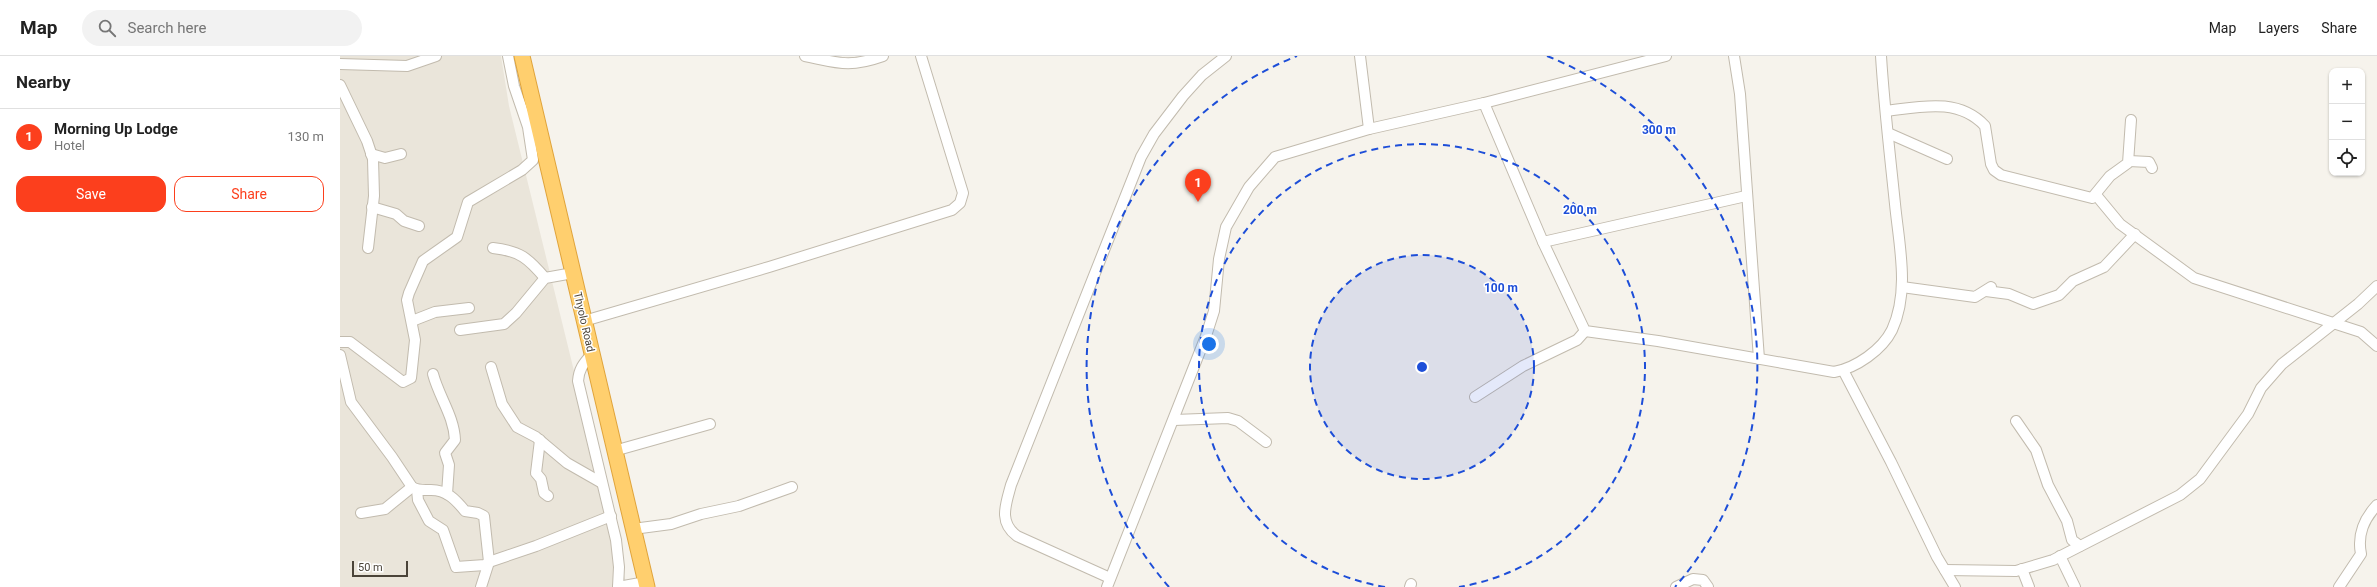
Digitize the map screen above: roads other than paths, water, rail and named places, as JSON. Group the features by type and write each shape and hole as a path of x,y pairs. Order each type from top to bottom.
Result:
{"highway":[{"name":"Thyolo Road","path":"516,60 573,273 646,584"}],"street":[{"path":"340,64 407,66 436,56"},
{"path":"805,56 849,64 862,63 883,56"},
{"path":"584,321 770,267 952,210 960,203 963,193 921,56"},
{"path":"1226,56 1202,75 1183,96 1154,134 1141,157 1092,277 1011,485 1003,513 1007,526 1017,536 1108,583 1174,420 1206,336 1214,310 1219,259 1226,227 1249,187 1265,166 1280,154 1369,129 1484,102 1666,56"},
{"path":"1360,56 1369,129"},
{"path":"1734,56 1740,94 1746,196 1759,359"},
{"path":"1585,331 1658,341 1820,370 1843,370 1876,349 1886,340 1892,329 1902,287 1881,56"},
{"path":"340,86 371,154 374,166 368,248"},
{"path":"1484,102 1543,242 1585,331"},
{"path":"1886,111 1936,106 1954,107 1967,112 1984,126 1991,164 1994,170 2001,175 2086,197 2096,195 2110,176 2129,161 2149,162 2152,168"},
{"path":"2129,161 2128,144 2131,120"},
{"path":"340,342 350,342 404,382 411,378 415,340 407,300 421,263 457,237 468,202 529,165 533,160 533,123"},
{"path":"1888,133 1948,159"},
{"path":"371,154 385,158 401,154"},
{"path":"2096,195 2120,224 2194,278 2334,322 2361,332 2377,346"},
{"path":"1543,242 1746,196"},
{"path":"372,207 396,214 404,221 419,226"},
{"path":"1902,287 1975,297 1988,289 2009,294 2033,304 2059,295 2073,281 2104,267 2135,234"},
{"path":"493,248 519,253 530,261 546,278"},
{"path":"460,330 504,324 516,313 546,278 573,273"},
{"path":"1945,570 2022,569 2060,556 2180,495 2200,479 2248,414 2261,388 2269,378 2298,350 2358,304 2377,286"},
{"path":"412,321 435,312 470,308"},
{"path":"1474,397 1523,366 1577,340 1585,331"},
{"path":"340,355 351,402 414,489 429,521 443,530 456,567 485,566 489,562 536,546 611,516"},
{"path":"592,355 582,365 579,372 578,381 611,516 619,556 618,587 646,584"},
{"path":"491,367 502,404 509,417 517,427 540,440 567,464 602,483"},
{"path":"1843,370 1891,462 1936,557 1955,587"},
{"path":"433,374 438,392 455,426 455,440 445,453 449,465 447,494"},
{"path":"1174,420 1228,418 1238,421 1266,442"},
{"path":"2016,421 2036,450 2048,485 2067,521 2072,540 2080,546"},
{"path":"614,451 710,424"},
{"path":"540,440 536,473 541,479 544,493 548,496"},
{"path":"633,529 671,524 701,514 739,506 792,486"},
{"path":"361,513 384,509 414,489 434,490 447,494 465,511 478,512 484,516 489,562 481,587"},
{"path":"2339,587 2361,554 2358,541 2366,517 2377,505"},
{"path":"2060,556 2075,587"},
{"path":"2022,569 2028,587"},
{"path":"1676,587 1693,579 1703,580 1708,587"}],"place":[{"name":"Morning Up Lodge","path":"1198,202"}]}
